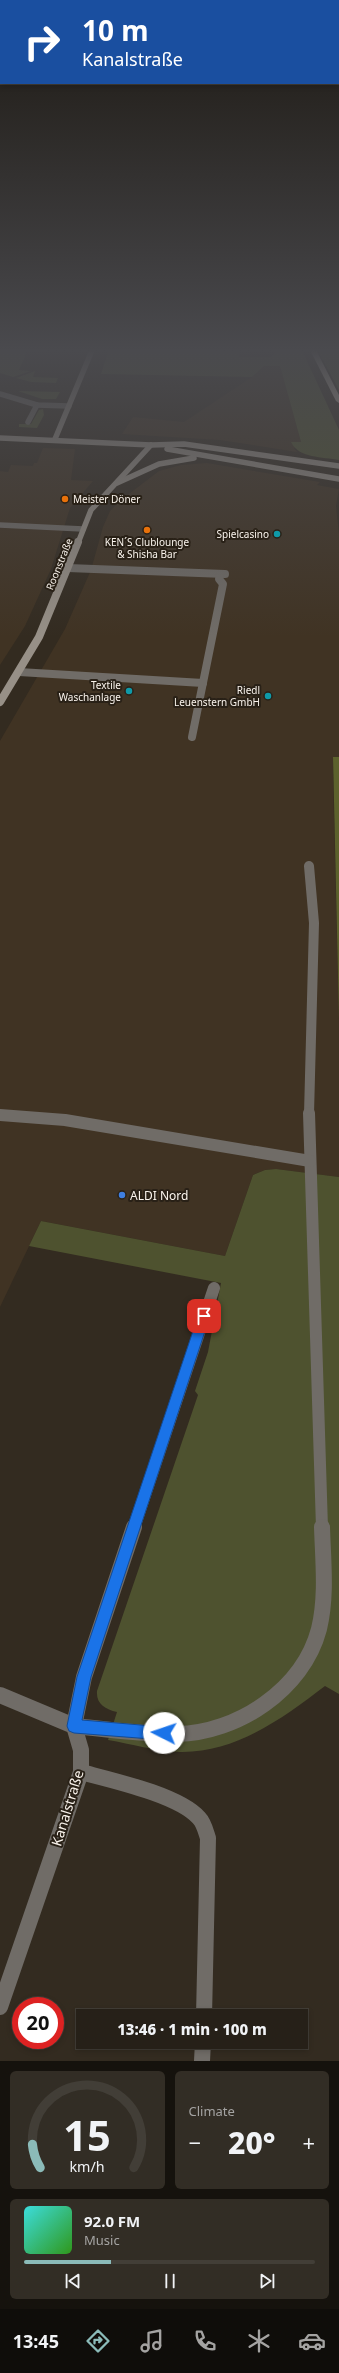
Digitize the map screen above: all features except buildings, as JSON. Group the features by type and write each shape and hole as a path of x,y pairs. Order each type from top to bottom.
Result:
{"street":[{"path":"138,444 178,444"},
{"path":"185,444 339,466"},
{"path":"151,445 339,479"},
{"name":"Roonstraße","path":"0,702 20,672 51,611 91,510 113,484 151,445"},
{"path":"113,484 150,467 171,461 194,458 230,459"},
{"path":"267,466 282,462 286,458"},
{"path":"0,525 83,529"},
{"path":"68,568 223,574 219,579 223,584 192,737"},
{"path":"20,672 203,683"},
{"path":"0,1695 74,1726 180,1734 222,1727 254,1713 278,1695 298,1671 313,1648 321,1621 324,1595 310,1161 309,1070 314,923 309,866"},
{"path":"0,1115 65,1120 310,1161"},
{"name":"Kanalstraße","path":"0,2007 81,1772 81,1750 74,1726 84,1677 214,1288"},
{"path":"81,1772 114,1781 182,1806 199,1818 208,1838 204,2009"},
{"path":"202,2061 203,2049"}],"shaded area":[{"path":"247,444 298,444 294,448 297,452"},
{"path":"43,448 75,449 71,480 93,481 70,508 51,569 25,626 0,665 0,471 8,472 11,465 33,466 34,463 37,463"},
{"path":"207,463 320,482 317,485 339,489 336,506 339,534 339,757 333,757 333,777 339,1019 339,1177 276,1169 265,1170 253,1175 225,1256 41,1221 0,1307 0,741 65,629 91,570 103,527 110,511 121,500 159,471 181,465"}],"green space":[{"path":"292,444 339,444 339,460 305,454"},
{"path":"333,757 339,757 339,1019"},
{"path":"276,1169 339,1177 339,1694 325,1686 292,1710 258,1731 220,1747 201,1751 180,1752 153,1749 108,1740 117,1712 100,1703 97,1696 97,1691 198,1395 195,1391 208,1352 221,1283 29,1246 41,1221 225,1256 253,1175 265,1170"}],"place":[{"name":"Meister Döner","path":"65,499"},
{"name":"KEN´S Clublounge & Shisha Bar","path":"147,530"},
{"name":"Spielcasino","path":"277,534"},
{"name":"Textile Waschanlage","path":"129,691"},
{"name":"Riedl Leuenstern GmbH","path":"268,696"},
{"name":"ALDI Nord","path":"122,1195"}],"route":[{"path":"164,1733 74,1726 84,1677 204,1316"}]}
